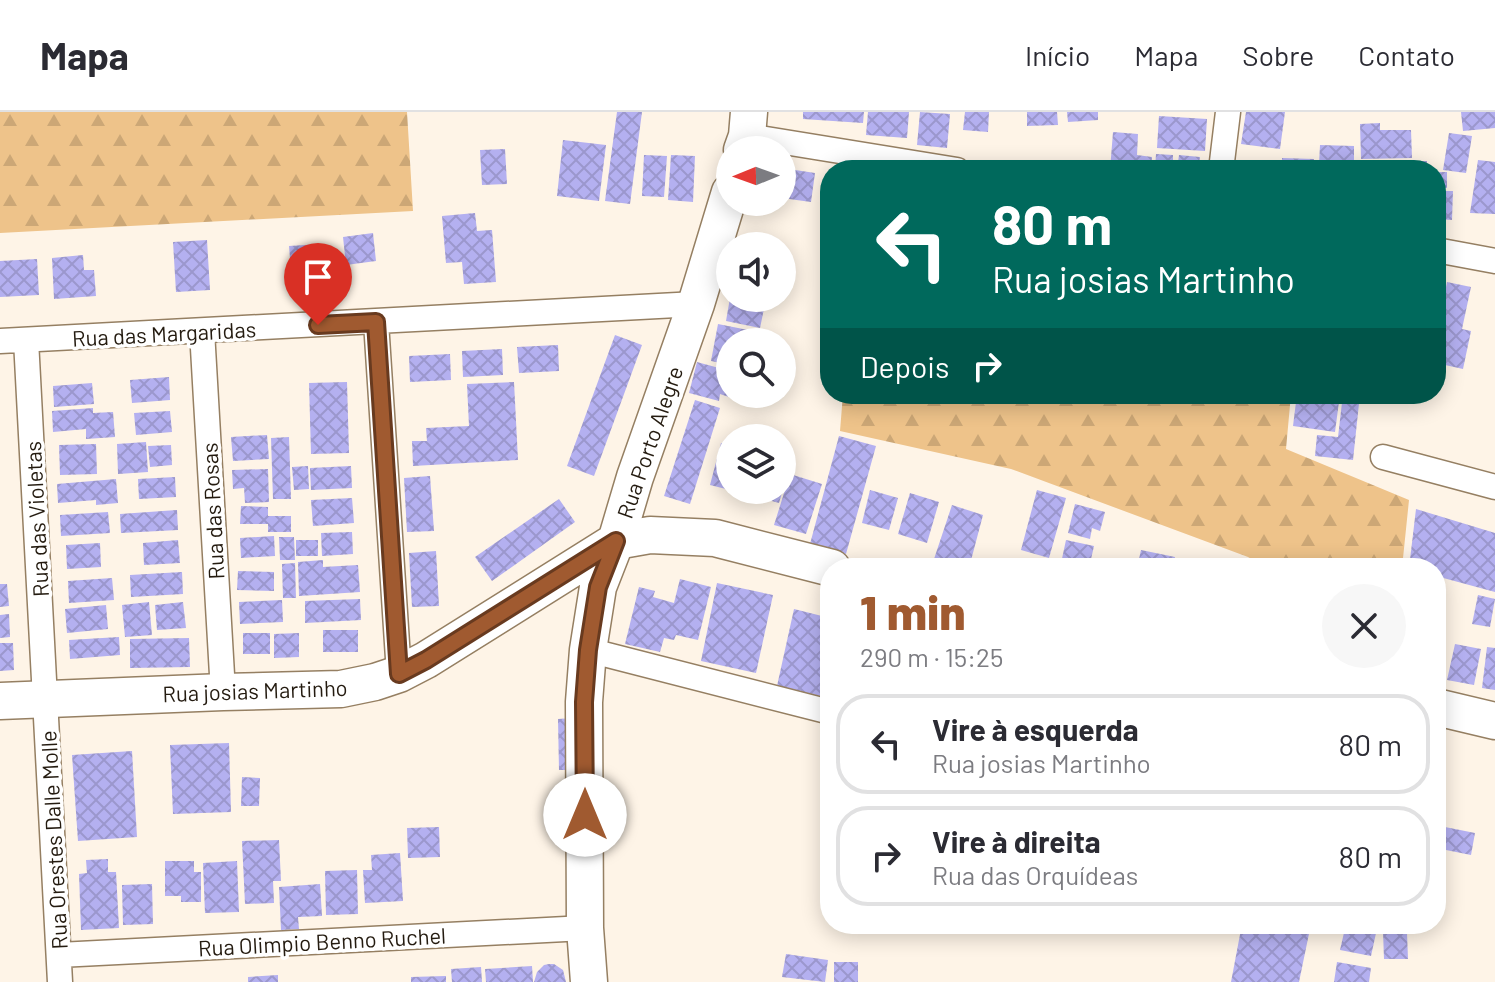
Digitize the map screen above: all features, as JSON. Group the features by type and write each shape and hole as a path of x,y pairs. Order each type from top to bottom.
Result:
{"street":[{"path":"1222,160 1228,112"},
{"path":"746,133 900,160"},
{"name":"Rua Porto Alegre","path":"589,982 585,928 584,702 598,587 696,304 723,216"},
{"path":"1446,252 1495,261"},
{"name":"Rua das Margaridas","path":"0,341 696,304"},
{"path":"376,322 399,674"},
{"name":"Rua das Rosas","path":"202,331 223,692"},
{"name":"Rua das Violetas","path":"26,340 46,698"},
{"path":"1383,457 1495,487"},
{"path":"616,541 650,535 715,538 820,565"},
{"name":"Rua josias Martinho","path":"0,701 341,689 375,682 426,660 616,541"},
{"path":"588,650 820,709"},
{"name":"Rua Orestes Dalle Molle","path":"46,698 60,982"},
{"path":"1446,709 1495,721"},
{"name":"Rua Olimpio Benno Ruchel","path":"59,955 585,928"}],"green space":[{"path":"0,112 407,112 413,211 0,233"},
{"path":"842,404 1290,404 1286,449 1409,500 1403,558 1250,558 1011,469 840,431"}],"building":[{"path":"617,112 642,112 630,204 605,201"},
{"path":"803,112 864,112 863,123 803,119"},
{"path":"868,112 909,112 907,138 866,135"},
{"path":"920,112 950,114 947,148 917,145"},
{"path":"965,112 989,112 988,132 963,130"},
{"path":"1027,112 1057,112 1058,125 1027,126"},
{"path":"1067,112 1098,112 1098,120 1068,122"},
{"path":"1246,112 1285,112 1280,149 1241,144"},
{"path":"1461,112 1495,112 1495,128 1463,131"},
{"path":"1159,116 1207,119 1205,151 1157,148"},
{"path":"1380,123 1380,130 1411,130 1412,158 1361,159 1360,124"},
{"path":"1113,132 1138,134 1137,155 1152,157 1152,160 1111,160"},
{"path":"1449,133 1472,136 1466,173 1446,170"},
{"path":"563,140 606,145 599,201 557,196"},
{"path":"1320,145 1354,146 1354,160 1319,160"},
{"path":"505,149 507,184 482,185 480,150"},
{"path":"1156,154 1173,155 1173,160 1156,160"},
{"path":"644,155 667,156 664,197 642,196"},
{"path":"671,155 695,156 693,202 668,200"},
{"path":"1179,155 1200,157 1200,160 1178,160"},
{"path":"1282,158 1314,159 1314,160"},
{"path":"1478,160 1495,162 1495,214 1470,213"},
{"path":"796,170 815,173 811,202 796,200"},
{"path":"1446,191 1453,191 1452,220 1446,220"},
{"path":"475,213 477,231 492,230 496,282 464,284 462,262 446,263 442,216"},
{"path":"373,233 376,261 346,265 343,237"},
{"path":"207,240 210,290 176,292 173,242"},
{"path":"321,244 324,281 292,283 289,246"},
{"path":"83,255 84,270 94,270 96,296 54,299 52,258"},
{"path":"37,259 39,295 0,297 0,261"},
{"path":"1447,282 1471,287 1462,329 1471,331 1463,369 1446,365"},
{"path":"728,312 763,312 760,328 726,321"},
{"path":"718,324 738,328 717,328"},
{"path":"615,335 642,345 594,476 567,466"},
{"path":"716,335 716,362 711,361"},
{"path":"558,345 559,371 519,373 517,347"},
{"path":"502,349 503,375 463,377 462,351"},
{"path":"450,354 451,380 410,382 409,356"},
{"path":"697,362 716,367 716,400 689,393"},
{"path":"169,377 170,400 132,403 130,380"},
{"path":"347,382 349,453 311,454 309,383"},
{"path":"514,382 518,460 413,466 412,441 427,441 426,428 469,426 467,384"},
{"path":"92,383 94,404 54,407 53,386"},
{"path":"695,400 720,408 690,504 664,496"},
{"path":"1296,404 1339,404 1335,432 1293,426"},
{"path":"1342,404 1359,404 1353,460 1315,456 1317,435 1338,437"},
{"path":"93,408 93,413 113,412 115,437 86,439 86,429 53,432 52,411"},
{"path":"170,411 172,432 136,435 134,413"},
{"path":"267,435 269,459 233,461 231,437"},
{"path":"839,436 876,446 846,554 810,544"},
{"path":"289,437 291,499 273,499 271,438"},
{"path":"146,442 148,472 118,474 117,444"},
{"path":"96,444 97,474 60,475 59,445"},
{"path":"171,445 172,465 150,467 148,446"},
{"path":"716,462 716,486 710,485"},
{"path":"308,466 309,489 294,490 292,467"},
{"path":"351,466 352,488 311,490 310,468"},
{"path":"268,469 269,502 245,503 244,488 233,489 232,470"},
{"path":"430,476 434,531 407,532 404,478"},
{"path":"796,476 822,484 806,534 774,525 781,504 796,504"},
{"path":"175,477 176,497 139,499 138,479"},
{"path":"116,479 118,503 96,505 96,500 58,503 57,484"},
{"path":"870,490 898,498 889,530 862,523"},
{"path":"1037,490 1066,498 1049,558 1021,550"},
{"path":"910,493 939,502 927,543 898,534"},
{"path":"352,498 354,523 313,526 311,500"},
{"path":"559,499 575,522 492,581 475,557"},
{"path":"1075,504 1105,512 1100,531 1092,528 1090,539 1068,533"},
{"path":"952,505 983,515 972,558 934,558"},
{"path":"241,506 268,507 268,516 291,516 291,532 268,532 268,524 240,524"},
{"path":"1416,509 1495,533 1495,592 1446,579 1446,558 1410,558"},
{"path":"177,510 178,530 121,533 120,514"},
{"path":"108,512 110,533 61,536 60,515"},
{"path":"352,532 353,554 322,556 321,533"},
{"path":"274,536 275,556 241,558 240,538"},
{"path":"279,537 294,537 295,560 280,560"},
{"path":"178,540 180,563 144,565 143,543"},
{"path":"296,540 318,540 318,556 296,556"},
{"path":"1066,540 1094,546 1091,558 1062,558"},
{"path":"100,543 101,567 67,569 66,545"},
{"path":"1141,550 1175,557 1175,558 1139,558"},
{"path":"436,551 439,606 412,607 409,553"},
{"path":"323,560 323,567 358,565 360,592 299,596 298,562"},
{"path":"295,563 296,598 283,598 282,564"},
{"path":"238,571 274,572 274,591 237,590"},
{"path":"182,572 183,594 131,597 130,575"},
{"path":"112,578 114,600 69,603 68,581"},
{"path":"680,579 711,587 698,640 676,635 674,640 664,638 660,652 625,644 639,587 655,591 653,597 674,603"},
{"path":"717,583 773,595 756,673 701,661"},
{"path":"0,584 7,584 9,606 0,607"},
{"path":"1478,595 1495,599 1490,627 1472,624"},
{"path":"360,599 361,620 305,623 305,601"},
{"path":"282,600 283,622 240,624 239,602"},
{"path":"149,602 152,635 125,637 122,605"},
{"path":"183,602 186,628 157,630 155,605"},
{"path":"106,605 108,629 67,633 65,609"},
{"path":"794,609 820,616 820,696 777,686"},
{"path":"9,614 10,637 0,638 0,615"},
{"path":"323,630 358,630 358,652 323,652"},
{"path":"243,633 270,633 270,654 243,654"},
{"path":"299,633 299,657 274,658 274,634"},
{"path":"119,637 120,655 70,659 69,640"},
{"path":"189,638 190,667 130,668 130,639"},
{"path":"0,643 13,643 14,670 0,671"},
{"path":"1455,644 1481,649 1474,685 1447,680"},
{"path":"1487,647 1495,648 1495,690 1482,688"},
{"path":"573,718 574,770 559,770 558,719"},
{"path":"229,743 231,812 173,814 170,745"},
{"path":"132,751 137,837 78,841 72,755"},
{"path":"242,777 260,778 259,806 241,806"},
{"path":"439,827 440,857 408,858 407,828"},
{"path":"1446,827 1475,833 1471,855 1446,850"},
{"path":"279,840 281,881 273,881 274,903 245,904 242,841"},
{"path":"400,853 403,901 365,903 363,870 372,870 371,855"},
{"path":"108,859 108,872 116,872 119,928 81,930 79,874 87,873 86,860"},
{"path":"165,861 194,861 194,872 201,872 201,902 181,902 181,896 165,896"},
{"path":"237,861 239,912 205,913 203,863"},
{"path":"357,870 358,914 326,915 325,871"},
{"path":"152,884 153,924 123,925 122,885"},
{"path":"320,884 322,916 298,917 299,929 281,930 279,887"},
{"path":"1240,934 1309,934 1299,982 1231,982"},
{"path":"1344,934 1376,934 1371,956 1340,950"},
{"path":"1383,934 1407,934 1408,959 1384,959"},
{"path":"786,954 828,960 825,982 782,977"},
{"path":"834,962 858,962 858,982 834,982"},
{"path":"1337,962 1371,968 1369,982 1334,982"},
{"path":"554,964 563,970 566,982 534,982 537,972 544,965"},
{"path":"532,966 533,982 486,982 485,969"},
{"path":"481,967 482,982 452,982 451,969"},
{"path":"278,975 278,982 248,982 248,977"},
{"path":"446,976 446,982 411,982 411,977"}],"route":[{"path":"318,325 376,322 399,674 616,541 598,587 588,650 584,702 585,815"}]}
